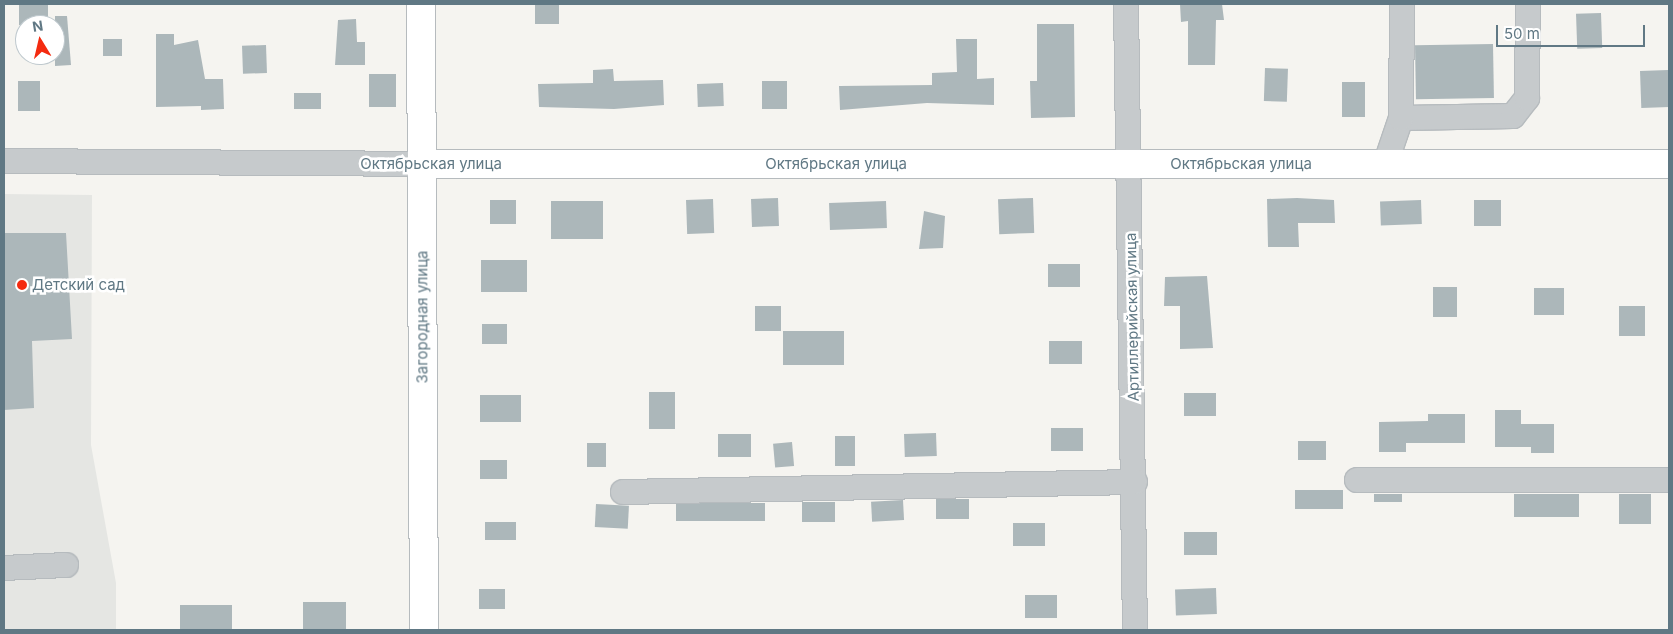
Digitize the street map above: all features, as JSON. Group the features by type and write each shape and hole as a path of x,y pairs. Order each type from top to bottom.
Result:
{"main road":[{"name":"Загородная улица","path":"421,4 424,630"},
{"name":"Октябрьская улица","path":"421,164 1669,164"}],"street":[{"name":"Артиллерийская улица","path":"1126,4 1135,482 1135,630"},
{"path":"1385,164 1401,118 1402,4"},
{"path":"1401,118 1514,116 1527,98 1528,4"},
{"name":"Октябрьская улица","path":"4,162 421,164"},
{"path":"1357,480 1669,480"},
{"path":"623,492 1135,482"},
{"path":"4,568 66,565"}],"shaded area":[{"path":"4,194 92,195 91,445 116,583 116,630 4,630"}],"building":[{"path":"19,4 48,4 48,15 19,15"},
{"path":"535,4 559,4 559,24 535,24"},
{"path":"1180,4 1222,4 1224,20 1216,20 1215,65 1188,65 1188,21 1181,22"},
{"path":"1601,13 1602,48 1577,49 1576,14"},
{"path":"65,16 67,16 71,65 55,66 65,65"},
{"path":"356,19 357,42 365,42 365,65 335,65 338,20"},
{"path":"1037,24 1074,24 1075,117 1031,118 1030,81 1037,81"},
{"path":"156,34 174,34 174,45 198,40 205,79 223,79 224,109 201,110 201,106 156,107"},
{"path":"103,39 122,39 122,56 103,56"},
{"path":"956,39 977,39 977,79 994,78 994,105 927,103 840,110 839,86 932,85 932,73 957,72"},
{"path":"1493,44 1494,98 1416,99 1415,45"},
{"path":"266,45 267,73 243,74 242,46"},
{"path":"1265,68 1288,69 1287,102 1264,101"},
{"path":"613,69 614,81 663,80 664,105 614,109 539,107 538,84 593,83 593,70"},
{"path":"1668,70 1669,107 1641,108 1640,71"},
{"path":"369,74 396,74 396,107 369,107"},
{"path":"18,81 40,81 40,111 18,111"},
{"path":"762,81 787,81 787,109 762,109"},
{"path":"1342,82 1365,82 1365,117 1342,117"},
{"path":"723,83 724,106 698,107 697,84"},
{"path":"294,93 321,93 321,109 294,109"},
{"path":"778,198 779,226 752,227 751,199"},
{"path":"1033,198 1034,233 999,234 998,199"},
{"path":"713,199 714,233 687,234 686,200"},
{"path":"1267,199 1334,200 1335,223 1298,223 1299,247 1268,247"},
{"path":"490,200 516,200 516,224 490,224"},
{"path":"1421,200 1422,224 1381,225 1380,201"},
{"path":"1474,200 1501,200 1501,226 1474,226"},
{"path":"551,201 603,201 603,239 551,239"},
{"path":"886,201 887,228 830,230 829,203"},
{"path":"924,211 945,216 943,248 919,249"},
{"name":"Детский сад","path":"4,233 66,233 72,339 32,341 34,408 4,410"},
{"path":"481,260 527,260 527,292 481,292"},
{"path":"1048,264 1080,264 1080,287 1048,287"},
{"path":"1207,276 1213,348 1180,349 1180,306 1164,306 1165,277"},
{"path":"1433,287 1457,287 1457,317 1433,317"},
{"path":"1534,288 1564,288 1564,315 1534,315"},
{"path":"755,306 781,306 781,331 755,331"},
{"path":"1619,306 1645,306 1645,336 1619,336"},
{"path":"482,324 507,324 507,344 482,344"},
{"path":"783,331 844,331 844,365 783,365"},
{"path":"1049,341 1082,341 1082,364 1049,364"},
{"path":"649,392 675,392 675,429 649,429"},
{"path":"1184,393 1216,393 1216,416 1184,416"},
{"path":"480,395 521,395 521,422 480,422"},
{"path":"1495,410 1521,410 1521,424 1554,424 1554,453 1531,453 1531,447 1495,447"},
{"path":"1428,414 1465,414 1465,443 1406,443 1406,452 1379,452 1379,422 1428,421"},
{"path":"1051,428 1083,428 1083,451 1051,451"},
{"path":"936,433 937,456 905,457 904,434"},
{"path":"718,434 751,434 751,457 718,457"},
{"path":"835,436 855,436 855,466 835,466"},
{"path":"1298,441 1326,441 1326,460 1298,460"},
{"path":"792,442 794,466 775,468 773,444"},
{"path":"587,443 606,443 606,467 587,467"},
{"path":"480,460 507,460 507,479 480,479"},
{"path":"1295,490 1343,490 1343,509 1295,509"},
{"path":"1374,494 1402,494 1402,502 1374,502"},
{"path":"1514,494 1579,494 1579,517 1514,517"},
{"path":"1619,494 1651,494 1651,524 1619,524"},
{"path":"936,499 969,499 969,519 936,519"},
{"path":"903,500 904,520 872,522 871,502"},
{"path":"802,502 835,502 835,522 802,522"},
{"path":"676,503 765,503 765,521 676,521"},
{"path":"596,504 629,506 628,529 595,527"},
{"path":"485,522 516,522 516,540 485,540"},
{"path":"1013,523 1045,523 1045,546 1013,546"},
{"path":"1184,532 1217,532 1217,555 1184,555"},
{"path":"1216,588 1217,614 1176,615 1175,589"},
{"path":"479,589 505,589 505,609 479,609"},
{"path":"1025,595 1057,595 1057,618 1025,618"},
{"path":"303,602 346,602 346,630 303,630"},
{"path":"180,605 232,605 232,630 180,630"}],"place":[{"name":"Детский сад","path":"22,285"}]}
